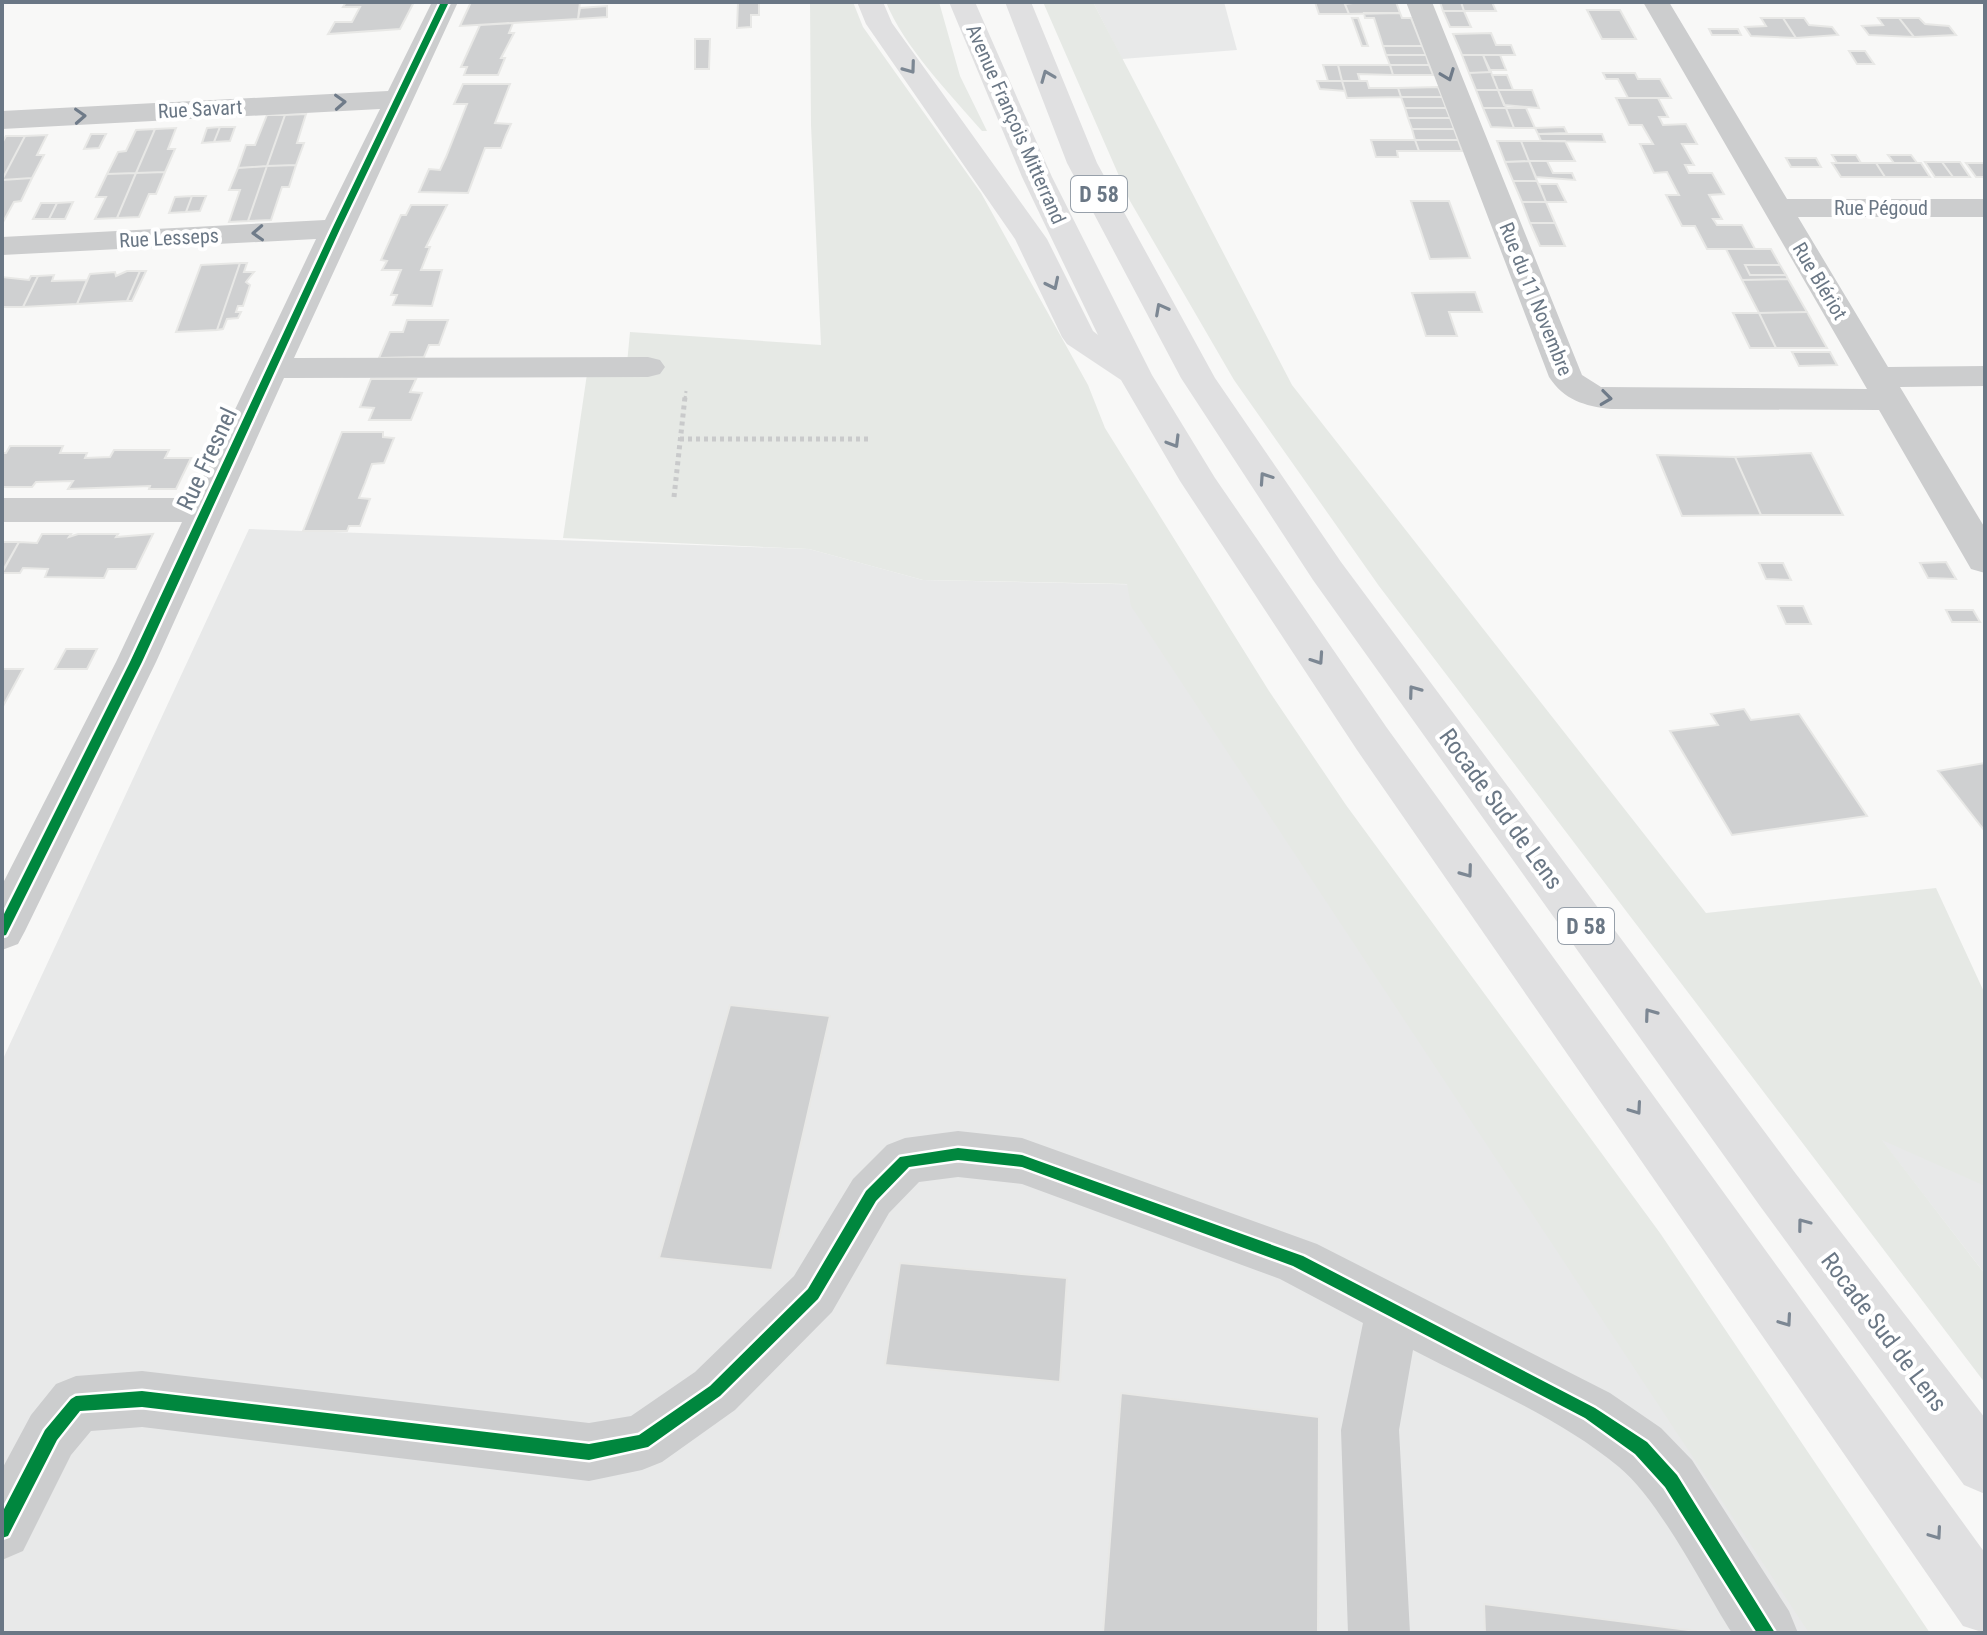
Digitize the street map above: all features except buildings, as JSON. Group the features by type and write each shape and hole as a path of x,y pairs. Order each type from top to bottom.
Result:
{"highway":[{"path":"870,2 879,24 1031,239 1079,337 1135,375"},
{"name":"Avenue François Mitterrand","path":"962,2 1037,177 1135,375"},
{"name":"Avenue François Mitterrand","path":"1018,2 1082,163 1198,378"},
{"name":"D 58","path":"1135,375 1198,481 1372,739 1985,1604"},
{"name":"Rocade Sud de Lens","path":"1198,378 1327,571 1778,1190 1985,1465"}],"street":[{"name":"Rue Fresnel","path":"2,931 136,662 336,229 445,2"},
{"name":"Rue du 11 Novembre","path":"1419,2 1566,377 1573,387 1586,394 1611,399 1884,388"},
{"name":"Rue Blériot","path":"1656,2 1985,560"},
{"name":"Rue Savart","path":"2,120 399,99"},
{"name":"Rue Pégoud","path":"1778,208 1985,208"},
{"name":"Rue Lesseps","path":"2,246 336,229"},
{"path":"273,368 648,367"},
{"path":"1884,388 1985,376"},
{"path":"2,510 207,510"},
{"path":"2,1530 51,1435 76,1404 142,1399 589,1452 642,1442 715,1391 813,1294 871,1196 905,1161 958,1154 1022,1161 1298,1261 1590,1413 1641,1448 1671,1481 1767,1633"},
{"path":"1379,1633 1370,1430 1393,1309"}],"path":[{"path":"648,367 687,385 674,497"},
{"path":"680,439 869,439"}],"shaded area":[{"path":"810,2 853,2 863,27 981,193 1088,385 1105,428 1269,691 1346,805 1660,1233 1930,1633 1809,1633 1131,606 1127,584 923,580 809,549 563,538 587,374 626,374 630,332 821,345 811,125"},
{"path":"886,2 939,2 960,76 987,131 982,131 929,70 904,36"},
{"path":"1043,2 1093,2 1292,385 1706,913 1936,888 1985,994 1985,1186 1882,1140 1985,1274 1985,1383 1379,586 1234,380 1130,201"},
{"path":"1093,2 1224,2 1237,50 1122,59"},
{"path":"249,529 809,549 923,580 1158,585 1879,1633 2,1633 2,1061"},
{"path":"1985,1096 1985,1274 1880,1138"}],"cycle path":[{"path":"2,931 136,662 336,229 445,2"},
{"path":"2,1530 51,1435 76,1404 142,1399 589,1452 642,1442 715,1391 813,1294 871,1196 905,1161 958,1154 1022,1161 1298,1261 1590,1413 1641,1448 1671,1481 1767,1633"}]}
